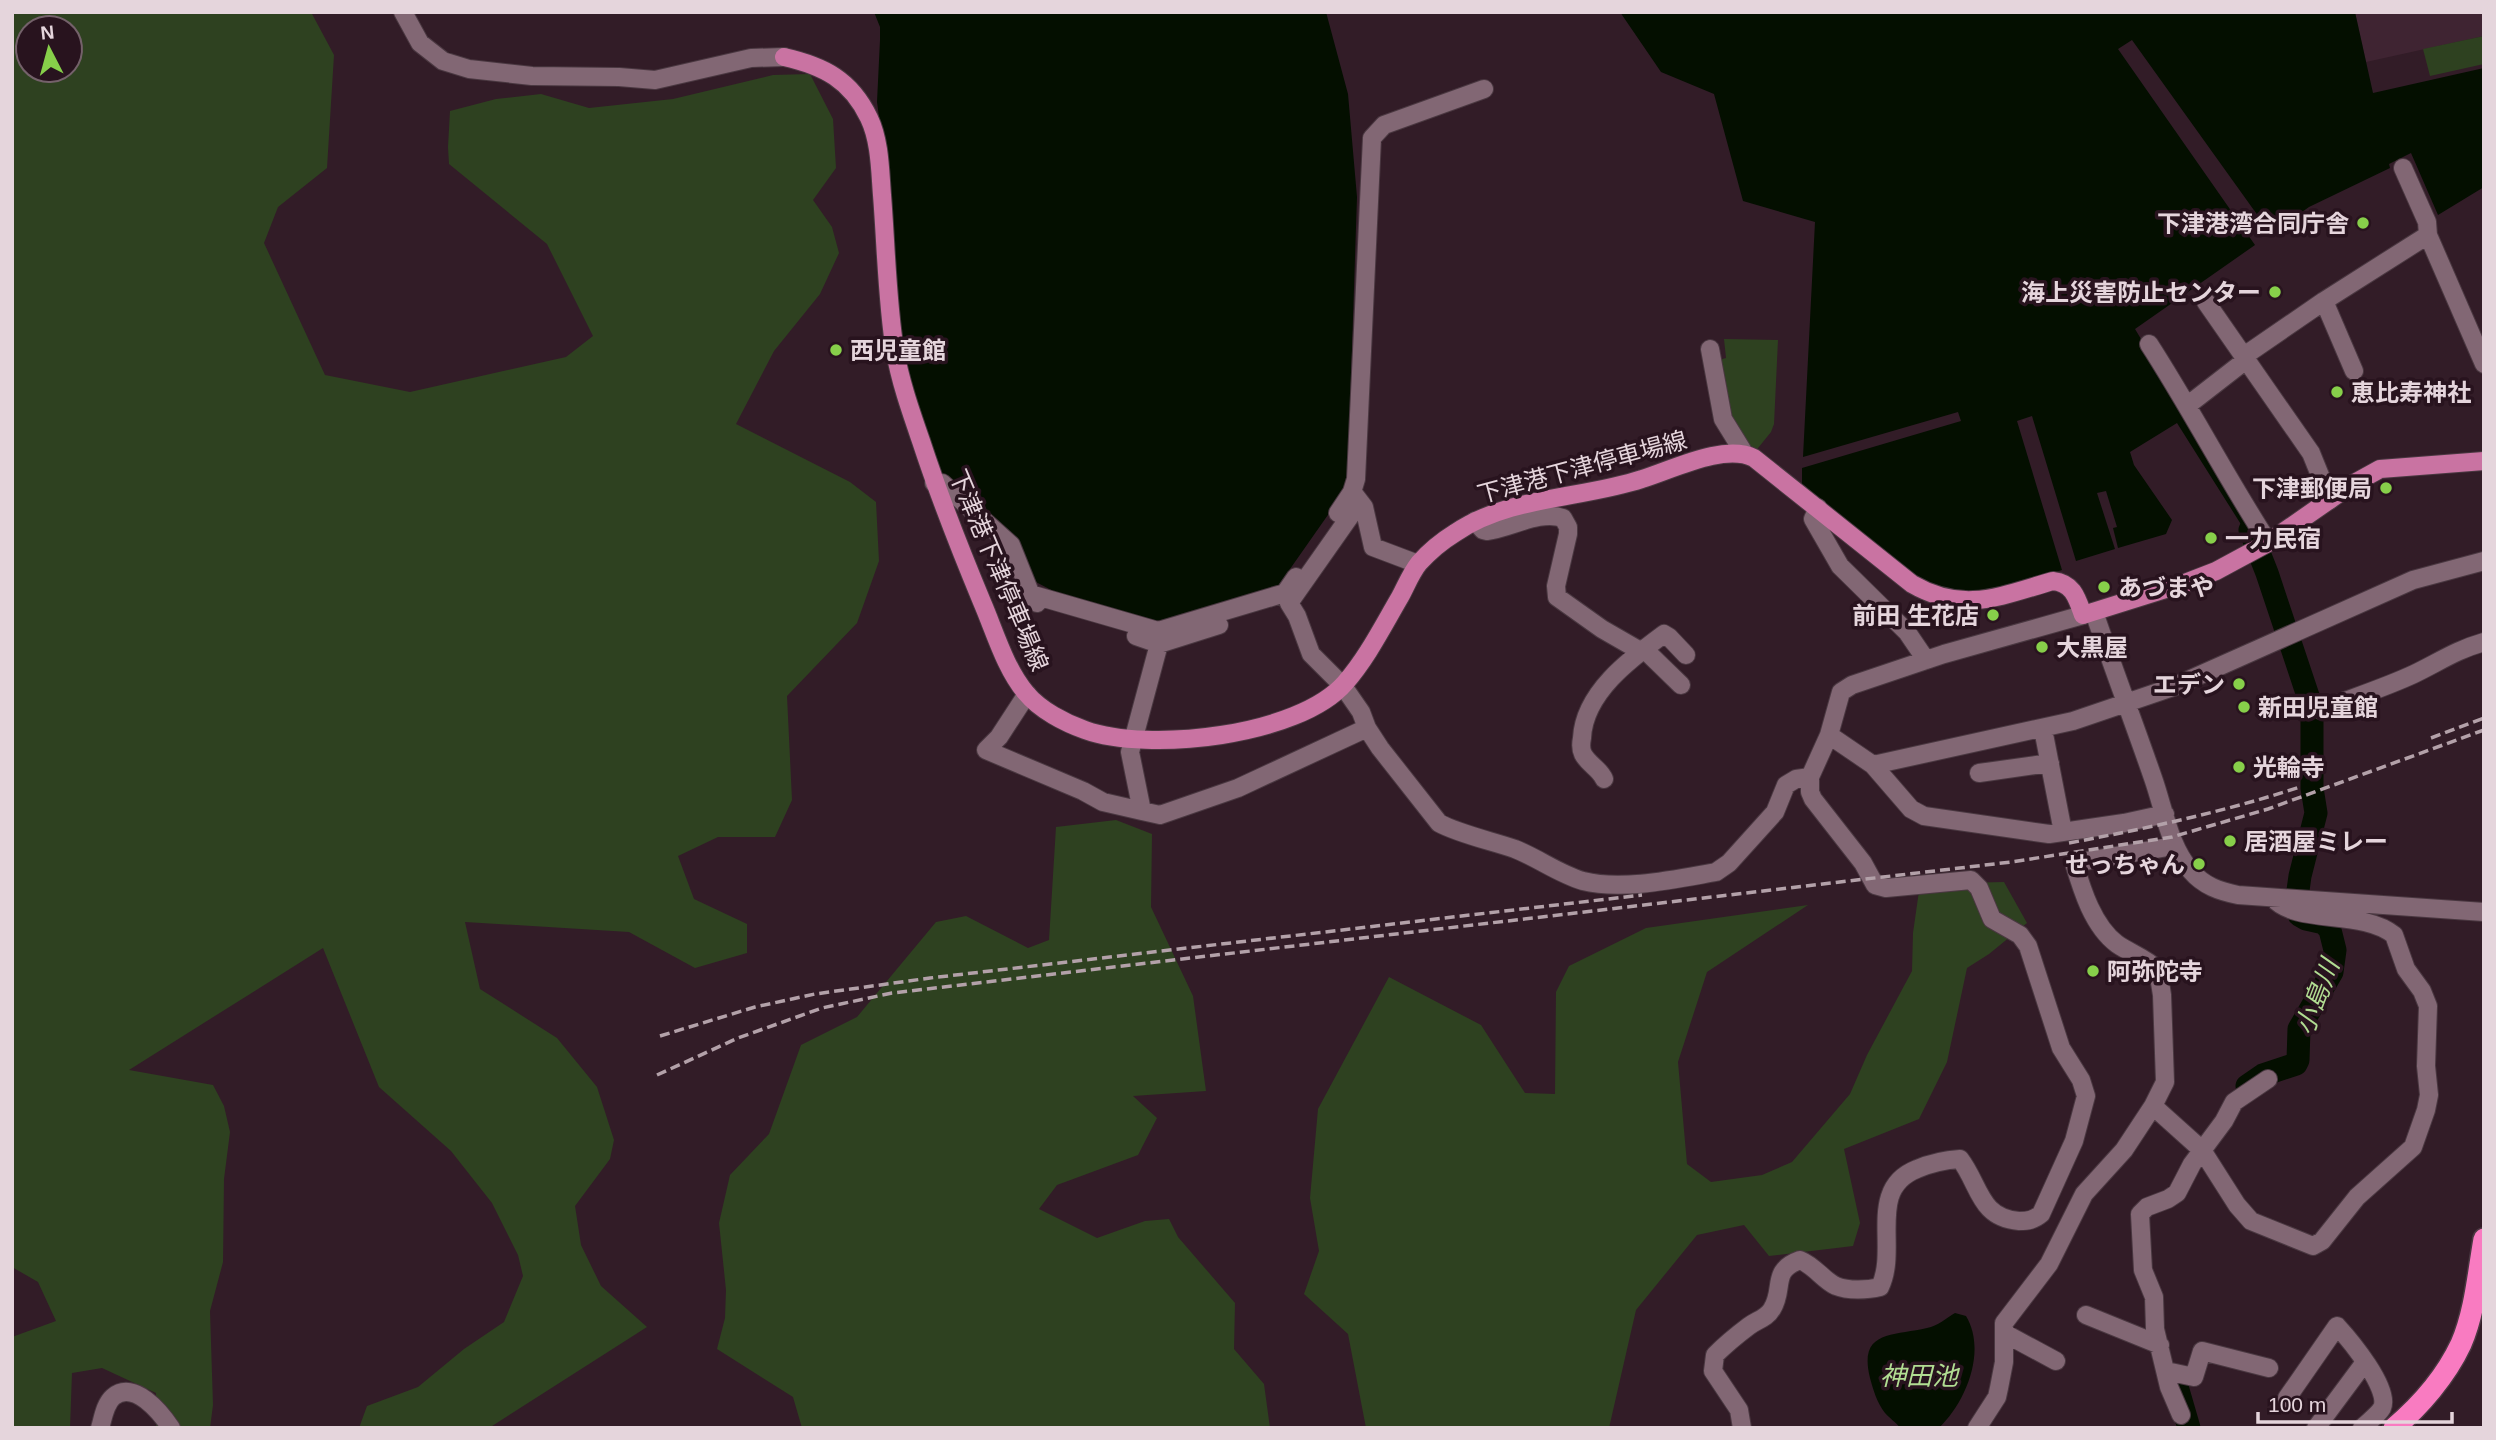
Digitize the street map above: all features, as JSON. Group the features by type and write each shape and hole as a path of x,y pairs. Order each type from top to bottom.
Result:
{"highway":[{"path":"2394,1428 2425,1397 2461,1344 2484,1239"}],"main road":[{"name":"下津港下津停車場線","path":"784,57 810,62 832,72 857,96 871,120 879,153 895,351 906,398 934,483 1007,662 1027,694 1050,713 1084,730 1111,737 1135,739 1207,737 1252,731 1296,716 1327,699 1343,686 1379,634 1418,564 1456,532 1475,521 1503,511 1640,480 1680,465 1744,453"},
{"path":"1744,453 1754,458 1925,592 1951,600 1980,601 2053,581 2062,582 2074,592 2088,613 2201,577 2263,545 2374,471 2386,467 2484,461"}],"street":[{"path":"403,12 420,43 443,61 469,69 532,76 655,80 751,58 784,57"},
{"path":"934,483 942,483 1010,545 1032,600 1041,607 1159,644 1289,603 1356,497 1372,138 1384,125 1485,89"},
{"path":"2403,168 2427,222 2428,235 2484,364"},
{"path":"2188,405 2245,358 2324,301 2428,235"},
{"path":"2324,301 2354,371"},
{"path":"2206,302 2311,453 2330,500"},
{"path":"2149,344 2188,405 2263,545"},
{"path":"1710,349 1723,419 1744,453"},
{"path":"1030,594 1158,631 1285,593 1356,497"},
{"path":"1356,497 1364,508 1373,547 1418,564"},
{"path":"1818,508 1812,519 1840,566 1907,632 1926,660"},
{"path":"1475,521 1487,531 1537,518 1563,518 1568,534 1556,586 1557,597 1602,629 1643,651 1681,685"},
{"path":"1873,765 2073,721 2173,687 2413,580 2484,561"},
{"path":"1289,603 1297,615 1311,654 1343,686 1362,712 1367,728 1380,748 1439,823 1452,830 1530,855 1581,880 1608,885 1716,872 1729,863 1775,812 1786,785 1796,779 1810,777"},
{"path":"1742,1428 1739,1410 1713,1371 1715,1355 1731,1339 1768,1315 1774,1306 1780,1276 1787,1264 1800,1260 1812,1265 1836,1286 1867,1290 1880,1287 1886,1275 1887,1204 1894,1186 1904,1174 1945,1160 1960,1159 1991,1212 2008,1219 2036,1219 2074,1141 2086,1103 2081,1080 2061,1048 2024,939 1992,919 1979,888 1972,880 1966,878 1886,888 1875,885 1863,863 1813,799 1810,777 1829,734 1841,692 1852,685 1926,660 2088,613 2126,702 2175,846 2189,870 2208,886 2238,895 2484,912"},
{"path":"1604,779 1583,754 1581,741 1584,723 1603,687 1666,634 1686,655"},
{"path":"2321,710 2417,672 2459,649 2484,642"},
{"path":"1142,811 1130,752 1159,644"},
{"path":"1027,694 999,737 986,750 1103,802 1160,815 1238,788 1367,728"},
{"path":"2043,729 2063,832"},
{"path":"1829,734 1873,765 1911,809 1924,816 2049,834 2165,814"},
{"path":"1979,773 2050,763"},
{"path":"1977,1428 1997,1397 2004,1362 2003,1326 2007,1317 2057,1252 2084,1194 2124,1150 2153,1105 2165,1077 2162,995 2158,970 2116,944 2106,934 2091,908 2074,863 2175,846"},
{"path":"2153,1105 2202,1150 2237,1205 2251,1221 2312,1246 2322,1241 2357,1197 2413,1147 2424,1121 2429,1095 2426,1066 2428,1006 2422,991 2406,969 2394,935 2373,923 2285,909 2273,898"},
{"path":"2181,1415 2169,1387 2153,1321 2154,1297 2143,1270 2140,1214 2147,1207 2176,1193 2235,1102 2268,1079"},
{"path":"2086,1315 2160,1345"},
{"path":"2287,1398 2337,1326 2365,1362 2384,1399 2379,1411 2362,1428"},
{"path":"2004,1333 2056,1361"},
{"path":"2166,1371 2194,1377 2202,1351 2269,1368"},
{"path":"2316,1428 2365,1362"},
{"path":"100,1428 112,1398 120,1393 133,1394 146,1400 159,1409 171,1428"}],"shaded area":[{"path":"2355,12 2484,12 2484,36 2366,62"}],"green space":[{"path":"12,12 311,12 334,55 327,168 278,207 264,243 325,375 410,392 566,357 593,336 547,244 449,164 450,111 496,99 541,94 589,108 673,99 773,75 810,74 833,119 836,168 813,200 832,227 839,253 820,294 774,351 736,424 850,482 876,502 879,561 857,623 787,696 792,800 775,837 718,837 678,856 694,899 747,924 747,953 695,968 629,932 465,922 480,989 557,1038 597,1087 614,1140 610,1159 575,1206 581,1245 601,1286 647,1327 489,1428 359,1428 367,1406 418,1387 464,1349 504,1322 523,1276 518,1255 492,1203 451,1151 379,1087 323,948 129,1070 213,1085 224,1106 230,1132 224,1179 223,1262 210,1311 213,1405 210,1428 156,1428 156,1393 102,1368 72,1373 70,1428 12,1428 12,1337 56,1321 38,1282 12,1267"},
{"path":"2484,36 2484,64 2430,76 2423,49"},
{"path":"1724,339 1778,340 1774,424 1754,453 1737,438 1715,361 1726,358"},
{"path":"1116,820 1152,834 1151,907 1193,996 1206,1091 1133,1096 1157,1118 1138,1155 1057,1185 1039,1209 1097,1238 1145,1221 1169,1219 1178,1237 1235,1303 1234,1349 1264,1384 1270,1428 802,1428 793,1397 717,1349 725,1318 726,1290 719,1223 730,1175 769,1134 801,1045 857,1017 936,922 966,916 1028,948 1049,940 1056,827"},
{"path":"2004,882 2027,923 1967,968 1947,1062 1919,1119 1844,1149 1860,1223 1853,1246 1769,1256 1744,1225 1697,1235 1636,1310 1609,1428 1366,1428 1348,1334 1304,1294 1319,1251 1310,1198 1318,1109 1389,977 1481,1025 1525,1093 1555,1094 1556,992 1569,966 1646,928 1808,905 1707,972 1678,1062 1687,1164 1711,1182 1762,1175 1792,1162 1850,1094 1867,1055 1912,971 1913,933 1920,884"}],"water":[{"path":"874,12 1326,12 1348,94 1357,197 1350,408 1351,482 1276,589 1158,621 1057,593 1034,581 1015,537 941,473 906,371 899,328 892,212 877,102 880,27"},
{"path":"1620,12 2355,12 2373,93 2484,68 2484,187 2438,215 2411,153 2389,164 2390,168 2309,207 2271,234 2132,40 2118,49 2255,245 2135,329 2262,540 2254,545 2177,423 2130,452 2134,465 2172,520 2166,534 2118,548 2113,528 2117,527 2106,491 2097,493 2115,549 2076,561 2032,416 2017,421 2062,570 2002,588 1983,591 1945,589 1926,582 1907,570 1802,484 1802,468 1961,421 1958,412 1803,457 1815,222 1743,201 1714,94 1661,72"},
{"name":"神田池","path":"1955,1313 1966,1316 1974,1345 1974,1360 1965,1390 1958,1404 1939,1428 1900,1428 1885,1413 1876,1396 1870,1378 1869,1351 1881,1338 1931,1327"}],"waterway":[{"name":"小島川","path":"2247,1086 2263,1075 2296,1064 2299,1029 2332,972 2335,950 2330,930 2324,923 2299,915 2296,905 2300,876 2316,813 2312,788 2312,708 2250,530"},
{"name":"小島川","path":"2178,1390 2189,1428"}],"railway":[{"path":"2431,738 2484,718"},
{"path":"657,1075 738,1038 822,1008 892,993 2011,862 2172,837 2268,809 2484,730"},
{"path":"2069,843 2186,819 2300,787"},
{"path":"660,1036 755,1007 815,994 930,978 1642,895"}],"place":[{"name":"下津港湾合同庁舎","path":"2363,223"},
{"name":"海上災害防止センター","path":"2275,292"},
{"name":"西児童館","path":"836,350"},
{"name":"恵比寿神社","path":"2337,392"},
{"name":"下津郵便局","path":"2386,488"},
{"name":"一力民宿","path":"2211,538"},
{"name":"あづまや","path":"2104,587"},
{"name":"前田 生花店","path":"1993,615"},
{"name":"大黒屋","path":"2042,647"},
{"name":"エデン","path":"2239,684"},
{"name":"新田児童館","path":"2244,707"},
{"name":"光輪寺","path":"2239,767"},
{"name":"居酒屋ミレー","path":"2230,841"},
{"name":"せっちゃん","path":"2199,864"},
{"name":"阿弥陀寺","path":"2093,971"}]}
